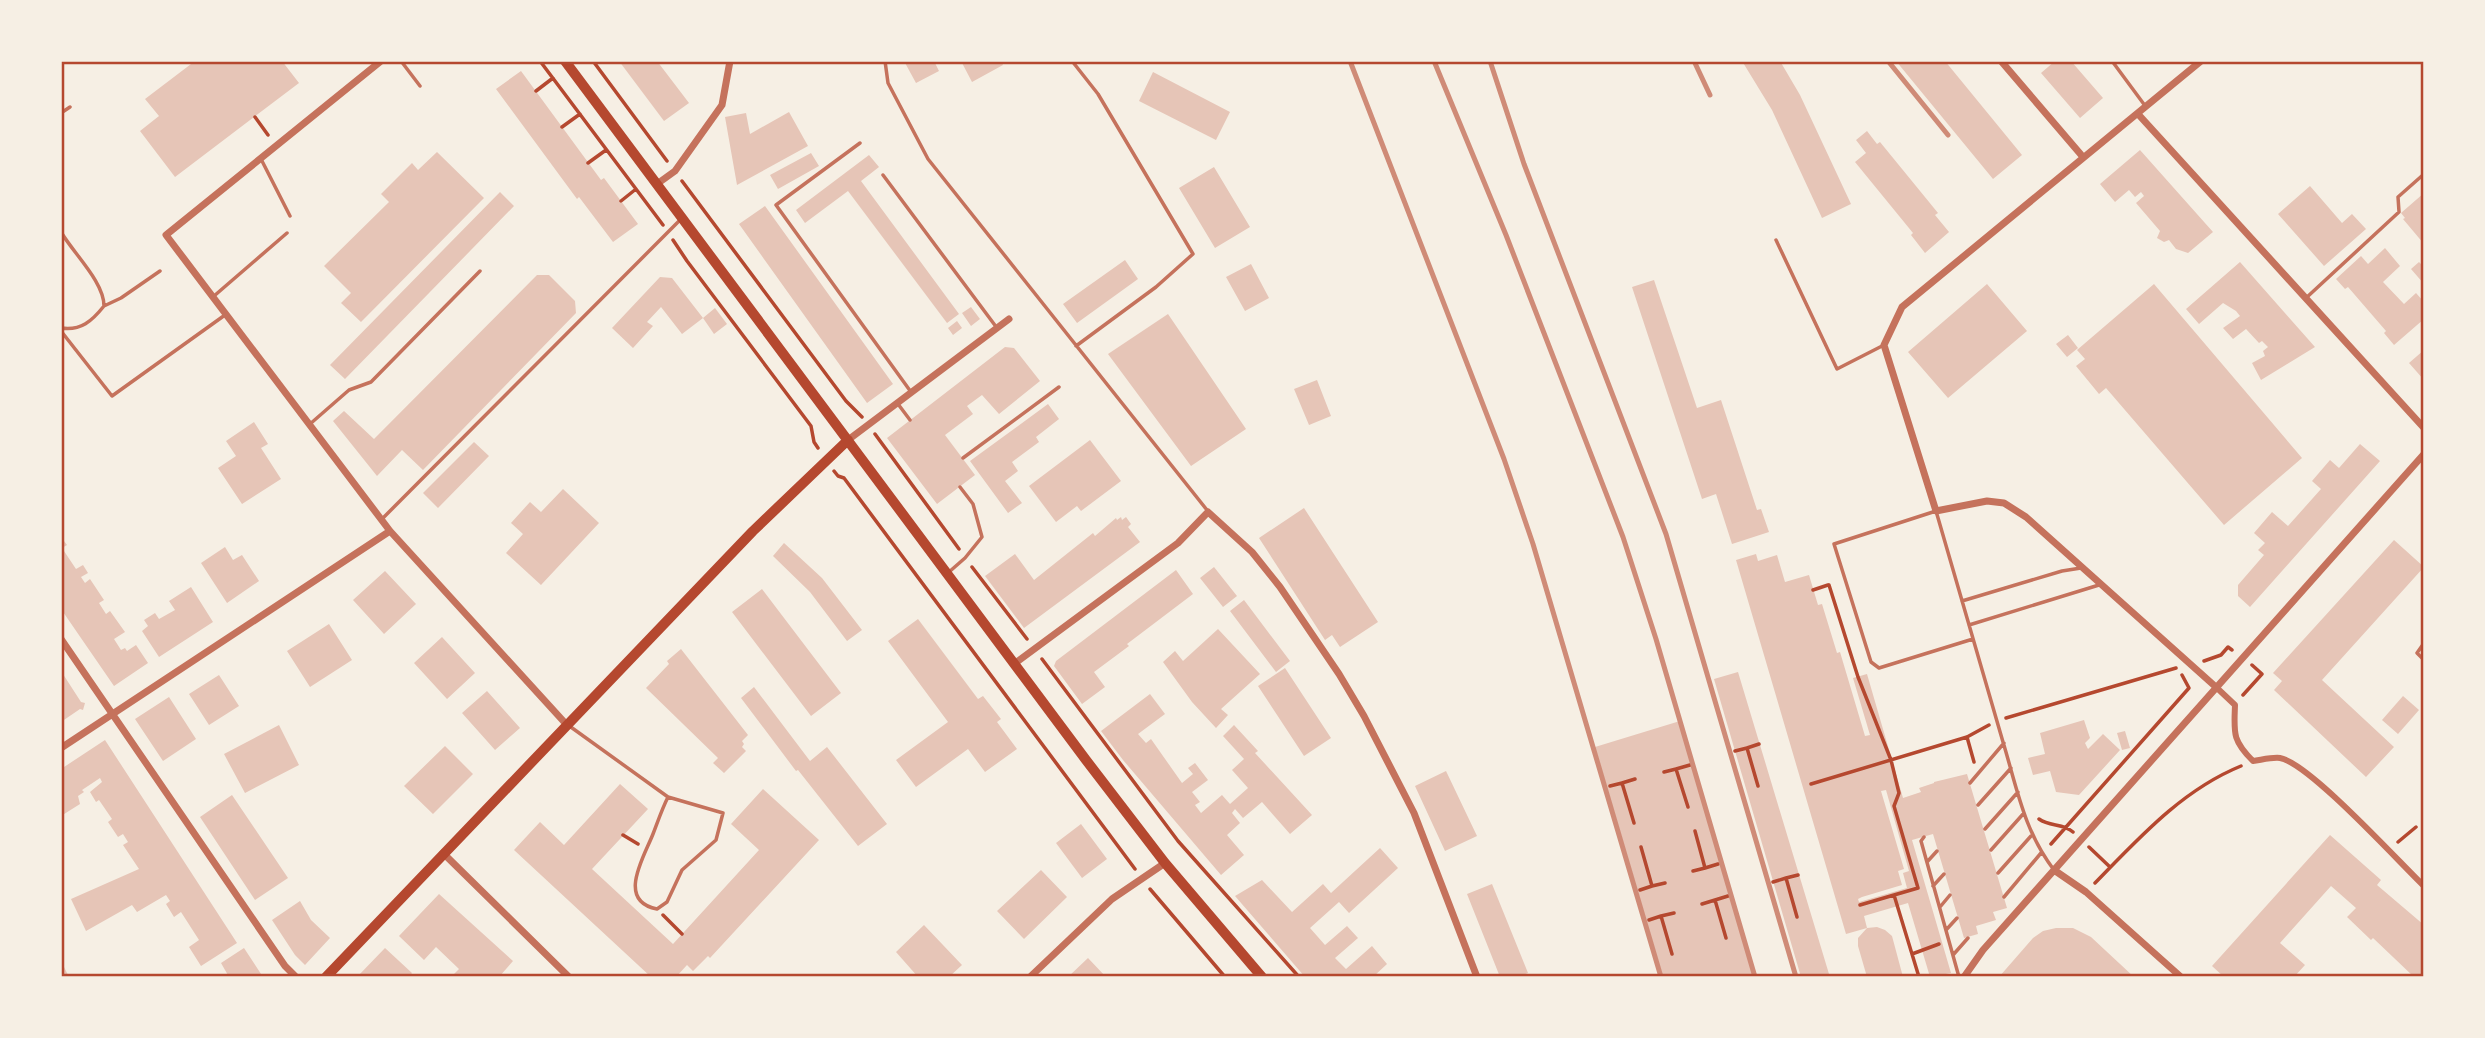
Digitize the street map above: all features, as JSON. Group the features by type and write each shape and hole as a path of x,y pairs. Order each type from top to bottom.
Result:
{"main road":[{"path":"565,61 1165,863 1262,977"},
{"path":"326,977 753,531 848,440"}],"street":[{"path":"381,61 166,235 390,531 566,724"},
{"path":"657,184 675,171 722,105 730,61"},
{"path":"2001,61 2083,157"},
{"path":"2201,61 1902,307 1884,345 1936,512 1987,500 2004,503 2026,517 2235,705 2234,730 2239,747 2253,761 2279,758 2321,784 2424,886"},
{"path":"2138,114 2424,428"},
{"path":"848,440 1009,319"},
{"path":"1964,977 1983,950 2424,454"},
{"path":"1014,664 1178,543 1208,512 1252,552 1280,587 1364,716 1413,813 1477,977"},
{"path":"61,748 390,531"},
{"path":"61,639 285,966 296,977"},
{"path":"443,853 569,977"},
{"path":"1030,977 1112,899 1165,863"},
{"path":"2054,870 2086,891 2181,977"}],"lane":[{"path":"401,61 420,86"},
{"path":"885,61 888,83 928,159 1208,512"},
{"path":"1072,61 1098,94 1193,254 1156,288 1076,346"},
{"path":"2112,61 2147,107"},
{"path":"61,113 70,107"},
{"path":"860,144 776,205 912,394"},
{"path":"261,159 290,216"},
{"path":"2306,298 2399,212 2398,197 2424,174"},
{"path":"883,175 997,328"},
{"path":"382,520 682,218"},
{"path":"61,232 99,286 104,295 104,306"},
{"path":"214,296 287,233"},
{"path":"1776,240 1836,369 1884,345"},
{"path":"61,329 85,325 104,306 121,298 160,271"},
{"path":"310,424 349,390 370,382 480,271"},
{"path":"61,329 112,396 227,313"},
{"path":"963,458 1059,387"},
{"path":"898,404 910,420"},
{"path":"947,574 982,537 973,504 960,486"},
{"path":"1973,639 1878,668 1871,662 1834,544 1936,512 2031,836 2054,870"},
{"path":"1962,601 2062,571 2082,568"},
{"path":"1969,625 2101,585"},
{"path":"2424,643 2417,653 2424,660"},
{"path":"566,724 668,797 723,813 716,840 682,870 667,902 657,909 648,907 638,896 635,887 636,873 668,797"},
{"path":"1970,783 2004,743"},
{"path":"1978,805 2011,768"},
{"path":"1985,829 2018,792"},
{"path":"1991,850 2024,813"},
{"path":"1924,836 1921,841 1958,977"},
{"path":"1998,873 2031,836"},
{"path":"1927,862 1937,851"},
{"path":"2004,897 2041,853"},
{"path":"1933,886 1944,874"},
{"path":"1940,907 1950,895"},
{"path":"1946,930 1957,918"},
{"path":"1953,955 1968,938"}],"path":[{"path":"593,61 846,401 860,413 965,558 1178,841 1299,977"},
{"path":"536,91 553,78"},
{"path":"562,127 580,114"},
{"path":"255,117 277,147"},
{"path":"589,163 606,150"},
{"path":"621,201 636,189"},
{"path":"1813,590 1845,579"},
{"path":"1829,585 1858,677 1891,760 1899,793 1894,806 1918,888 1860,905"},
{"path":"1811,784 1967,737 1997,721 2191,665"},
{"path":"2041,853 2189,688 2177,667"},
{"path":"1735,751 1759,744"},
{"path":"1747,748 1758,786"},
{"path":"2086,891 2164,814 2219,775 2253,761"},
{"path":"1664,772 1690,765"},
{"path":"1676,769 1688,807"},
{"path":"1610,786 1635,779"},
{"path":"1622,783 1634,823"},
{"path":"2036,810 2039,818 2046,824 2067,827"},
{"path":"2388,852 2423,821"},
{"path":"1695,831 1706,868"},
{"path":"623,835 646,848"},
{"path":"1641,847 1652,886"},
{"path":"1693,871 1718,864"},
{"path":"1773,882 1798,875"},
{"path":"1141,878 1225,977"},
{"path":"1786,878 1797,916"},
{"path":"1640,890 1665,883"},
{"path":"1894,895 1919,977"},
{"path":"1702,904 1728,896"},
{"path":"1715,900 1726,938"},
{"path":"657,909 681,934"},
{"path":"1649,920 1674,913"},
{"path":"1661,916 1672,954"},
{"path":"1912,954 1949,941"}],"building":[{"path":"195,61 282,61 299,83 175,177 140,131 159,116 145,99"},
{"path":"619,61 657,61 689,103 664,121"},
{"path":"904,61 934,61 939,71 916,83"},
{"path":"961,61 1001,61 1003,65 972,82"},
{"path":"1742,61 1780,61 1800,95 1851,204 1822,218 1772,110"},
{"path":"1896,61 1945,61 2022,155 1993,179"},
{"path":"2055,61 2071,61 2103,98 2080,118 2041,73"},
{"path":"521,71 601,180 604,178 638,224 613,242 579,197 577,199 496,89"},
{"path":"1153,72 1230,112 1216,140 1139,101"},
{"path":"789,112 808,146 737,185 725,117 746,113 750,134"},
{"path":"1867,131 1877,144 1880,142 1938,213 1935,215 1949,232 1925,253 1911,235 1913,233 1855,162 1866,153 1856,140"},
{"path":"2140,150 2213,232 2188,253 2176,249 2169,240 2164,242 2157,238 2160,231 2136,203 2144,196 2141,192 2135,197 2129,190 2115,202 2100,184"},
{"path":"437,152 484,198 361,322 341,303 351,293 324,266 389,202 381,194 412,163 418,170"},
{"path":"811,153 819,166 778,189 770,175"},
{"path":"869,155 879,167 861,181 959,314 947,323 848,191 805,223 796,210"},
{"path":"1214,167 1250,227 1215,248 1179,188"},
{"path":"2310,186 2342,223 2352,214 2366,229 2324,266 2278,214"},
{"path":"500,192 514,206 345,379 330,365"},
{"path":"2424,193 2424,244 2401,213"},
{"path":"765,206 893,384 867,403 739,224"},
{"path":"2385,248 2400,266 2383,282 2404,304 2416,293 2424,302 2424,319 2394,345 2384,333 2386,331 2348,287 2345,289 2336,279 2361,256 2368,264"},
{"path":"1125,260 1138,279 1077,323 1063,304"},
{"path":"2240,262 2315,347 2261,380 2252,363 2265,356 2263,351 2268,347 2262,341 2259,343 2246,329 2233,339 2223,328 2240,316 2236,311 2223,303 2199,324 2186,309"},
{"path":"2419,262 2424,267 2424,284 2411,269"},
{"path":"1251,264 1269,298 1245,311 1226,277"},
{"path":"537,275 549,275 575,301 576,313 423,470 402,450 377,476 333,421 344,411 374,439"},
{"path":"660,277 672,278 703,318 682,334 661,307 647,322 653,326 633,348 612,328"},
{"path":"1654,280 1697,408 1721,400 1757,510 1761,509 1769,532 1732,544 1716,494 1702,499 1632,287"},
{"path":"1987,284 2027,331 1948,398 1908,352"},
{"path":"2154,284 2302,458 2224,525 2106,388 2099,394 2076,366 2085,359 2077,350"},
{"path":"971,307 980,319 971,326 962,313"},
{"path":"715,308 727,324 714,334 703,318"},
{"path":"1168,314 1246,429 1191,466 1108,354"},
{"path":"957,321 962,328 953,335 948,328"},
{"path":"2068,335 2078,348 2067,357 2056,344"},
{"path":"1005,347 1014,348 1040,381 999,414 982,395 967,406 973,414 945,435 975,475 937,504 887,438"},
{"path":"2424,350 2424,380 2409,363"},
{"path":"1317,380 1331,416 1309,425 1294,389"},
{"path":"1048,404 1059,419 1036,437 1039,442 1012,462 1018,471 1005,481 1022,503 1008,513 970,461"},
{"path":"254,422 268,444 261,448 281,479 242,504 218,468 236,456 226,441"},
{"path":"1090,440 1121,481 1081,511 1077,506 1056,522 1029,486"},
{"path":"474,442 489,456 438,508 423,493"},
{"path":"2360,444 2380,461 2250,607 2238,596 2238,585 2264,555 2258,550 2265,543 2254,533 2272,512 2288,526 2321,489 2312,481 2330,460 2339,468"},
{"path":"563,489 599,523 541,585 506,553 523,534 511,523 530,502 541,512"},
{"path":"1304,508 1378,622 1340,647 1332,635 1325,640 1259,538"},
{"path":"1121,517 1122,520 1126,517 1131,524 1128,527 1140,542 1024,628 985,576 1015,554 1034,580 1093,533 1095,536 1116,518 1117,520"},
{"path":"61,537 67,545 62,548 76,569 83,565 88,573 81,577 85,583 90,579 104,600 99,603 106,614 110,611 125,632 114,639 121,650 125,648 127,651 136,645 148,663 114,686 61,609"},
{"path":"2394,540 2424,567 2322,680 2394,747 2366,777 2274,690 2282,681 2273,673"},
{"path":"784,543 822,578 862,630 847,641 810,592 773,556"},
{"path":"225,547 233,560 242,555 259,581 227,603 201,563"},
{"path":"1756,554 1758,561 1777,555 1785,582 1809,575 1818,605 1822,604 1837,653 1840,652 1865,736 1870,735 1853,678 1867,674 1903,798 1921,792 1919,788 1934,782 1967,774 2007,908 1993,912 1996,920 1976,926 1978,934 1964,938 1933,834 1912,840 1951,973 1930,977 1908,903 1864,916 1867,928 1846,934 1736,560","holes":["1886,790 1909,871 1903,873 1907,888 1859,902 1858,899 1862,897 1902,885 1898,871 1904,869 1881,791"]},
{"path":"1214,567 1237,596 1223,607 1200,578"},
{"path":"1176,570 1193,594 1094,672 1105,687 1082,704 1054,666 1056,661"},
{"path":"385,571 416,604 384,634 353,600"},
{"path":"191,587 213,622 159,657 142,631 148,626 144,620 155,613 159,619 175,610 169,601"},
{"path":"762,589 841,693 811,716 732,612"},
{"path":"1244,600 1290,661 1276,672 1230,611"},
{"path":"918,619 978,699 983,696 1001,719 997,722 1017,749 985,772 968,749 916,787 896,760 948,722 888,641"},
{"path":"329,624 352,660 310,687 287,651"},
{"path":"1218,629 1260,674 1221,709 1228,715 1216,728 1192,702 1163,662 1175,651 1183,661"},
{"path":"442,637 475,673 447,699 414,663"},
{"path":"681,649 748,735 742,741 742,747 746,751 724,773 713,763 718,758 646,688 669,664 667,661"},
{"path":"1285,668 1331,738 1304,756 1258,686"},
{"path":"61,671 81,702 85,703 83,710 80,709 61,722"},
{"path":"1738,672 1829,974 1801,977 1714,679"},
{"path":"219,675 239,706 209,725 189,694"},
{"path":"754,687 810,761 827,747 887,824 858,846 798,770 796,771 741,698"},
{"path":"487,691 520,728 495,750 462,713"},
{"path":"1150,694 1165,714 1138,734 1146,743 1151,739 1182,783 1193,774 1188,768 1195,763 1208,780 1192,792 1200,802 1195,805 1201,813 1222,795 1230,804 1248,788 1232,770 1244,759 1223,736 1234,725 1258,751 1255,753 1312,815 1290,834 1262,802 1243,818 1235,809 1232,813 1240,823 1227,835 1244,855 1221,875 1101,731"},
{"path":"2403,696 2419,710 2398,734 2382,720"},
{"path":"169,697 196,739 163,761 135,719"},
{"path":"2084,720 2090,738 2085,743 2088,749 2103,734 2120,750 2079,795 2056,792 2050,771 2033,775 2028,758 2045,754 2040,733"},
{"path":"1680,721 1755,977 1663,977 1595,747"},
{"path":"279,725 299,765 245,793 224,754"},
{"path":"2125,731 2130,748 2122,750 2117,733"},
{"path":"105,740 237,943 201,966 189,947 199,940 181,912 174,917 166,904 170,901 166,895 137,912 132,905 86,931 71,899 139,869 123,845 128,842 123,834 118,837 108,822 112,819 90,792 102,782 100,778 82,790 84,792 78,796 80,804 61,816 61,769"},
{"path":"445,746 473,774 433,814 404,786"},
{"path":"1446,771 1477,836 1445,851 1415,786"},
{"path":"620,784 648,809 592,869 673,944 759,850 731,824 763,789 819,840 710,958 708,956 693,971 687,965 676,977 651,977 514,850 540,822 564,845"},
{"path":"232,795 288,878 255,900 200,817"},
{"path":"1081,824 1107,859 1082,878 1056,843"},
{"path":"2330,835 2381,880 2377,885 2424,925 2424,977 2414,977 2347,917 2356,908 2331,886 2280,943 2305,965 2294,977 2224,977 2212,966"},
{"path":"1380,848 1398,868 1349,913 1339,902 1310,928 1325,945 1347,926 1358,938 1335,958 1346,969 1372,946 1387,964 1373,977 1305,977 1235,896 1262,880 1292,912 1323,884 1331,893"},
{"path":"1041,870 1067,897 1024,939 997,911"},
{"path":"1492,884 1528,973 1518,977 1500,977 1467,894"},
{"path":"439,894 513,961 499,977 451,977 459,969 436,947 424,960 399,936"},
{"path":"300,901 311,920 330,938 305,965 295,955 272,920"},
{"path":"924,925 962,965 949,977 918,977 896,952"},
{"path":"1877,927 1892,936 1903,977 1867,977 1858,938 1867,928"},
{"path":"2073,928 2091,937 2134,977 1999,977 2033,938 2043,931"},
{"path":"244,948 263,977 229,977 221,963"},
{"path":"385,948 412,973 409,977 357,977"},
{"path":"1088,958 1106,977 1068,977"},
{"path":"61,961 69,977 61,977"}],"railway":[{"path":"1350,61 1504,459 1533,544 1661,977"},
{"path":"1434,61 1506,235 1623,537 1656,639 1755,977"},
{"path":"1490,61 1524,164 1666,534 1796,977"},
{"path":"1694,61 1710,95"},
{"path":"1888,61 1948,135"}]}
